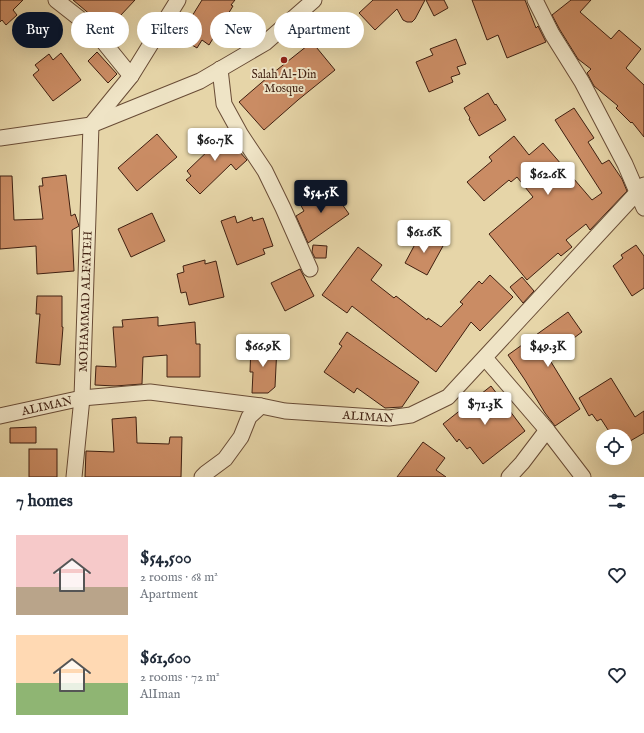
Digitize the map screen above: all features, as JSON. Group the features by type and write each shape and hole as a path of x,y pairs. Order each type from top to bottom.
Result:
{"street":[{"path":"56,0 93,29 131,76"},
{"path":"91,125 131,76 178,0"},
{"path":"0,138 91,125 200,81 265,43 314,0"},
{"path":"535,0 552,34 582,82 625,164 641,188 644,208"},
{"path":"220,69 224,104 241,135 265,171 284,208 310,269"},
{"name":"MOHAMMAD ALFATEH","path":"74,477 82,398 91,125"},
{"name":"ALIMAN","path":"0,416 82,398 150,392 261,406 285,411 389,418 411,415 448,397 641,188"},
{"path":"485,358 547,430 583,477"},
{"path":"202,477 225,459 250,417 261,406"},
{"path":"509,477 522,463 547,430"}],"building":[{"path":"0,0 23,0 13,10 15,12 12,12 12,20 6,25 2,20 0,22"},
{"path":"73,0 135,0 124,12 87,12"},
{"path":"202,0 235,0 231,5 233,6 229,12 210,12 209,45 202,40 202,12 195,12"},
{"path":"373,0 425,0 412,22 403,20 397,9 375,30 364,18 364,12 360,12"},
{"path":"426,0 444,0 448,8 434,16"},
{"path":"472,0 525,0 536,28 538,26 546,42 507,58 498,35 487,40"},
{"path":"571,0 591,0 580,12 611,39 619,30 641,49 626,68 644,85 644,137 632,122 631,123 616,108 618,106 594,86 587,73 591,69 578,59 552,15"},
{"path":"456,39 466,64 457,67 460,74 451,77 453,82 429,92 416,62 433,55 430,49"},
{"path":"304,48 317,48 335,70 264,130 239,102"},
{"path":"97,52 117,74 108,83 88,61"},
{"path":"61,53 81,80 53,101 33,75 39,70 35,65 49,54 53,60"},
{"path":"488,93 506,120 479,136 464,108"},
{"path":"574,108 594,138 588,142 602,164 609,160 622,179 627,191 590,230 586,224 566,240 572,247 561,256 558,253 527,280 489,234 533,197 517,177 511,182 509,180 484,201 467,182 492,161 489,157 514,136 529,155 543,143 592,200 602,193 555,120"},
{"path":"219,129 247,160 236,170 231,164 200,194 186,180 191,176 187,171 213,146 207,139"},
{"path":"157,134 177,157 137,191 118,168"},
{"path":"66,175 71,216 75,214 79,226 72,230 74,271 37,274 36,246 0,249 0,176 12,176 14,220 43,219 39,186 43,186 42,178"},
{"path":"330,187 349,214 308,243 296,216 304,211 300,204 311,196 313,199"},
{"path":"152,213 165,241 131,257 118,229"},
{"path":"235,216 237,223 252,217 253,221 263,218 273,246 263,249 265,254 237,265 221,221"},
{"path":"421,233 443,246 427,275 405,263"},
{"path":"313,245 327,246 326,258 315,258 312,252"},
{"path":"636,245 644,256 644,288 632,296 613,266 623,258 621,255"},
{"path":"358,247 382,265 371,280 394,298 396,296 427,320 428,318 441,327 463,304 460,302 479,281 482,284 490,275 513,297 480,331 471,322 436,372 352,306 347,313 322,295"},
{"path":"205,260 205,264 216,261 224,297 189,305 186,292 181,293 177,274 184,272 183,266"},
{"path":"300,269 314,296 285,311 271,283"},
{"path":"522,277 534,291 523,303 510,287"},
{"path":"37,296 62,296 63,327 60,365 36,363 40,314 36,314"},
{"path":"568,312 582,332 548,357 580,409 555,426 508,355"},
{"path":"158,317 158,326 195,322 196,344 200,344 200,377 167,377 167,355 143,357 142,384 115,386 95,385 96,366 116,367 113,327 123,327 122,320"},
{"path":"347,332 419,382 402,407 385,408 357,388 354,393 324,372 342,346 339,344"},
{"path":"251,345 277,346 275,387 268,393 252,393 253,372 250,372"},
{"path":"611,378 635,417 644,411 644,433 632,440 632,429 607,429 601,419 597,421 592,414 589,416 579,398"},
{"path":"491,386 525,431 483,464 470,447 467,449 459,439 457,442 443,424"},
{"path":"136,417 137,443 169,444 170,437 182,437 181,477 85,477 86,451 114,452 112,419"},
{"path":"36,427 36,443 10,443 10,428"},
{"path":"423,442 445,458 436,470 446,477 397,477"},
{"path":"29,449 57,449 57,477 29,477"}],"place":[{"name":"Salah Al-Din Mosque","path":"284,60"}]}
